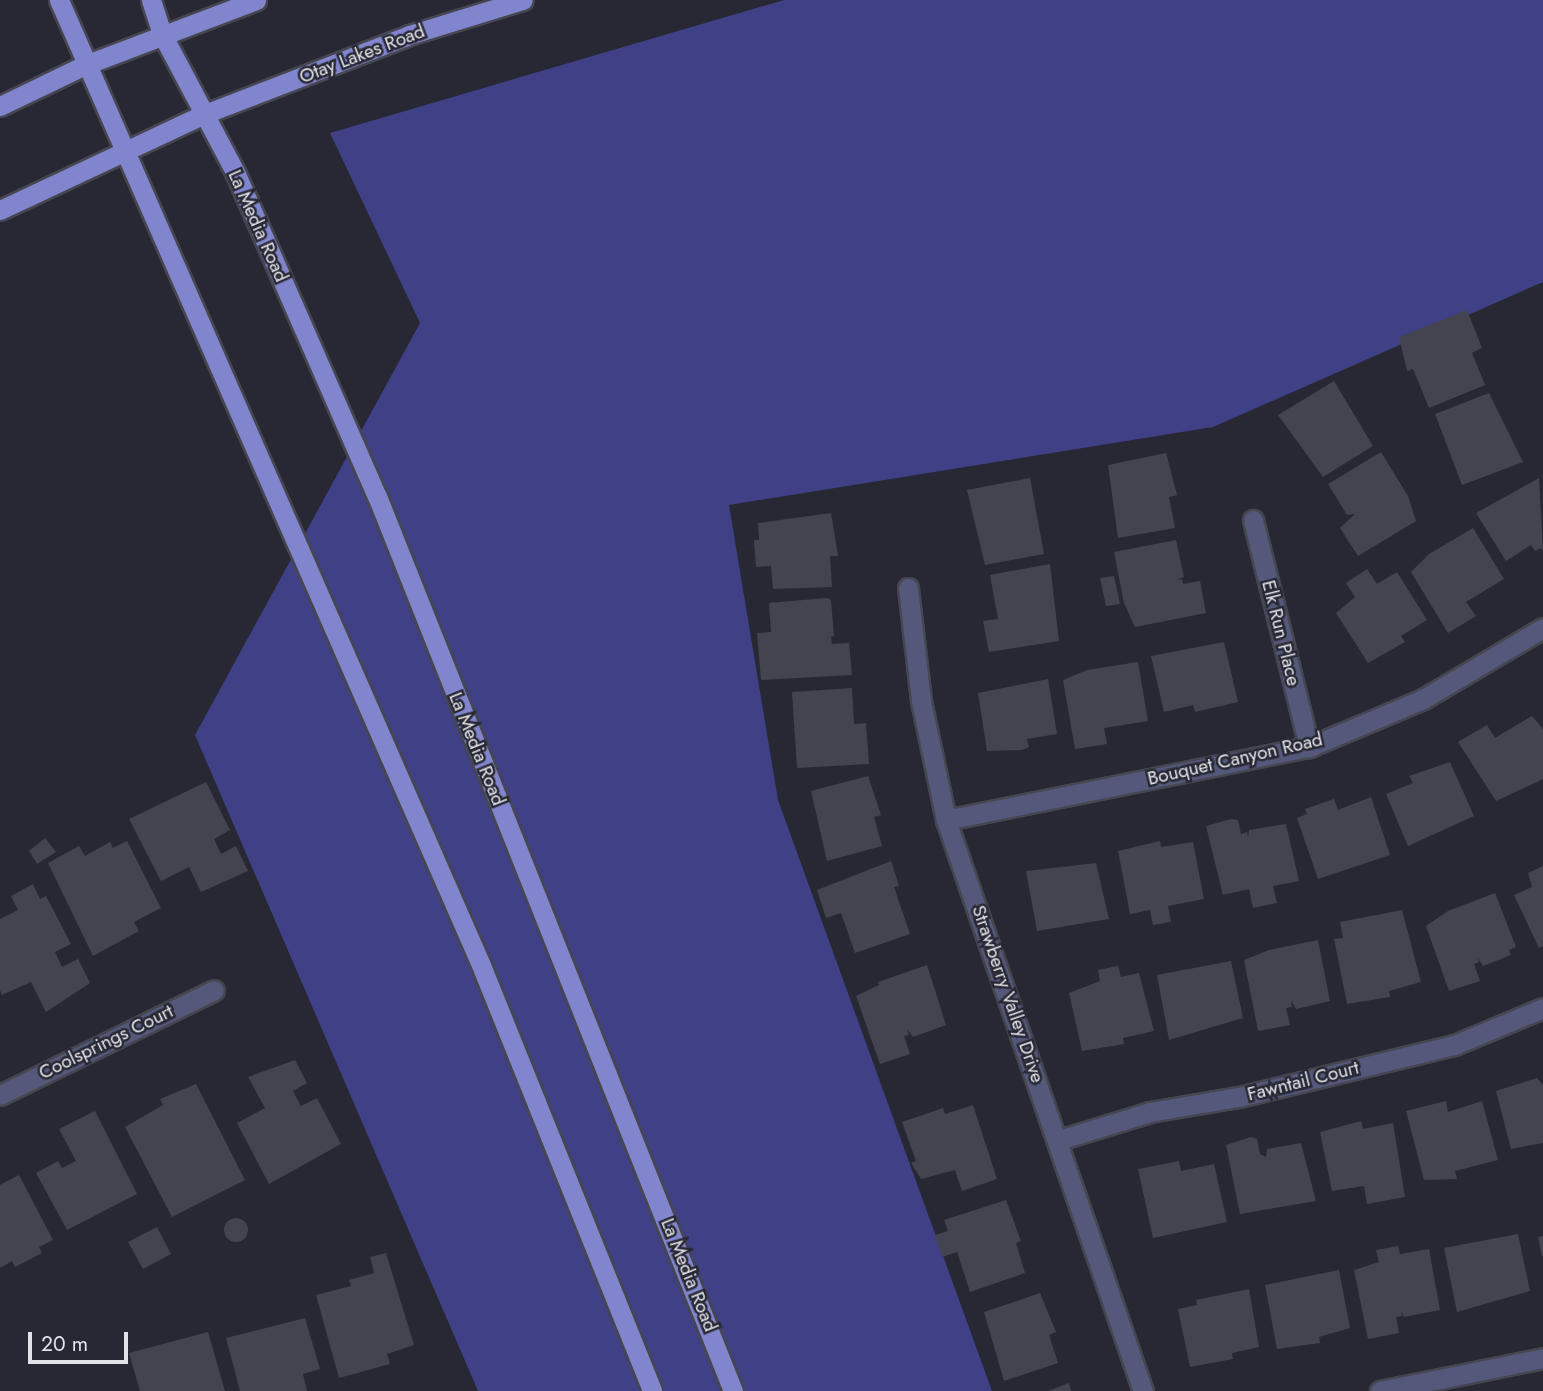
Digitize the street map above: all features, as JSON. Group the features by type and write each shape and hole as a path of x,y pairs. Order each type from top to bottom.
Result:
{"main road":[{"path":"58,0 481,965 652,1391"},
{"path":"150,0 162,34 202,115"},
{"path":"0,106 85,65 256,0"},
{"name":"Otay Lakes Road","path":"0,210 122,150 202,115 409,35 523,0"},
{"name":"La Media Road","path":"202,115 236,174 377,496 733,1391"}],"street":[{"name":"Elk Run Place","path":"1254,520 1309,747"},
{"name":"Strawberry Valley Drive","path":"908,588 921,701 946,820 1059,1140 1143,1391"},
{"name":"Bouquet Canyon Road","path":"946,820 1309,747 1423,699 1543,628"},
{"name":"Coolsprings Court","path":"0,1095 214,990"},
{"name":"Fawntail Court","path":"1059,1140 1150,1112 1239,1097 1454,1045 1543,1008"},
{"path":"1380,1391 1543,1358"}],"shaded area":[{"path":"784,0 1543,0 1543,282 1213,427 729,505 778,800 992,1391 478,1391 195,735 420,323 330,133"}],"building":[{"path":"1467,310 1482,348 1472,353 1485,385 1429,408 1413,369 1407,371 1399,337"},
{"path":"1334,381 1373,446 1323,477 1278,415"},
{"path":"1489,393 1523,462 1462,485 1435,414"},
{"path":"1381,452 1408,496 1416,521 1358,556 1340,528 1355,514 1347,515 1328,484"},
{"path":"1166,453 1177,495 1169,497 1175,528 1118,538 1108,465"},
{"path":"1030,478 1044,554 985,565 967,490"},
{"path":"1539,478 1543,551 1541,548 1535,551 1531,545 1506,561 1476,513"},
{"path":"831,513 838,556 830,556 832,587 773,589 771,566 756,567 754,540 759,540 758,523"},
{"path":"1473,528 1504,579 1466,602 1476,616 1448,633 1411,572 1429,554"},
{"path":"1176,540 1184,577 1176,580 1182,579 1183,584 1200,581 1206,613 1135,627 1124,603 1114,552"},
{"path":"1050,564 1059,641 989,652 983,621 998,619 990,575"},
{"path":"1367,569 1377,584 1397,572 1427,620 1401,636 1405,642 1368,663 1336,613 1355,597 1346,583"},
{"path":"1114,576 1120,604 1106,606 1100,578"},
{"path":"826,598 831,600 834,636 826,638 831,637 832,644 849,643 852,675 761,680 757,633 771,632 769,603"},
{"path":"1224,642 1238,702 1195,712 1193,705 1164,712 1151,656"},
{"path":"1138,662 1148,721 1104,728 1107,744 1075,749 1063,680 1087,670"},
{"path":"1048,679 1057,734 1027,739 1029,747 1022,750 987,751 978,693"},
{"path":"852,688 854,724 866,723 869,764 797,768 792,692"},
{"path":"1532,716 1543,729 1543,779 1496,801 1458,742 1487,725 1495,738"},
{"path":"1450,762 1474,816 1408,846 1386,794 1413,783 1409,776"},
{"path":"868,776 881,815 874,817 882,846 827,861 811,791"},
{"path":"206,782 230,830 214,839 221,854 236,846 248,871 201,892 189,867 161,881 129,819"},
{"path":"1371,797 1390,855 1318,879 1297,818 1307,814 1305,809 1334,799 1338,810"},
{"path":"1231,819 1238,820 1241,834 1247,832 1248,837 1249,830 1286,824 1299,881 1273,886 1277,903 1253,908 1249,889 1223,895 1206,826"},
{"path":"45,838 56,852 37,864 29,851"},
{"path":"127,841 161,908 134,922 139,931 93,956 48,863 79,846 85,856 110,842 113,848"},
{"path":"1160,841 1161,847 1193,842 1204,899 1168,906 1171,922 1153,925 1150,910 1130,914 1118,851"},
{"path":"891,861 899,886 894,887 910,934 855,953 841,913 826,918 817,890"},
{"path":"1096,863 1109,919 1037,931 1026,871"},
{"path":"1543,866 1543,946 1539,948 1514,895 1532,887 1528,873"},
{"path":"33,884 40,899 46,896 71,944 55,952 62,967 78,959 90,983 46,1012 31,982 2,995 0,990 0,919 18,910 11,896"},
{"path":"1495,893 1516,947 1509,950 1511,955 1483,966 1477,957 1479,962 1474,964 1480,981 1449,991 1426,926 1448,911"},
{"path":"1402,910 1421,982 1389,991 1390,997 1347,1004 1334,939 1343,938 1340,922"},
{"path":"1318,940 1330,1001 1296,1009 1291,1000 1292,1007 1286,1008 1290,1025 1258,1031 1244,960 1269,950"},
{"path":"1231,961 1243,1018 1169,1040 1157,975"},
{"path":"927,965 946,1025 913,1037 907,1029 909,1035 904,1036 910,1054 880,1064 856,996 879,985 878,982"},
{"path":"1118,966 1121,977 1139,973 1154,1031 1123,1038 1124,1044 1082,1051 1069,993 1100,981 1098,970"},
{"path":"295,1060 307,1083 293,1091 301,1106 317,1098 341,1144 269,1184 237,1123 265,1108 248,1077"},
{"path":"1537,1078 1543,1085 1543,1143 1511,1149 1496,1091"},
{"path":"196,1084 245,1180 172,1217 125,1127 163,1105 160,1099"},
{"path":"1446,1101 1448,1112 1482,1101 1498,1160 1455,1171 1457,1179 1424,1180 1406,1111"},
{"path":"973,1105 997,1179 962,1191 955,1170 921,1179 911,1163 916,1161 902,1122 943,1108 945,1114"},
{"path":"95,1111 137,1194 67,1230 36,1173 58,1161 62,1168 76,1161 59,1129"},
{"path":"1361,1121 1363,1129 1393,1123 1405,1197 1367,1204 1364,1186 1332,1191 1320,1132"},
{"path":"1251,1137 1257,1139 1260,1154 1266,1157 1267,1149 1301,1143 1316,1201 1240,1214 1226,1145"},
{"path":"1179,1161 1181,1171 1214,1164 1227,1222 1153,1238 1138,1169"},
{"path":"19,1175 53,1240 39,1247 42,1253 15,1267 12,1261 0,1268 0,1185"},
{"path":"1006,1200 1021,1241 1016,1243 1025,1273 970,1292 957,1252 942,1257 935,1235 948,1231 944,1220"},
{"path":"236,1218 245,1221 248,1230 245,1239 236,1242 227,1239 224,1230 227,1221"},
{"path":"157,1227 171,1254 143,1269 128,1242"},
{"path":"1518,1234 1530,1291 1457,1312 1444,1248"},
{"path":"1543,1236 1543,1256 1542,1256 1538,1237"},
{"path":"1398,1246 1400,1254 1429,1249 1440,1310 1404,1317 1401,1311 1402,1316 1396,1317 1399,1333 1368,1339 1354,1270 1379,1262 1376,1250"},
{"path":"386,1253 414,1345 387,1354 390,1364 339,1378 316,1295 351,1286 349,1280 374,1273 370,1257"},
{"path":"1339,1270 1350,1328 1319,1337 1320,1343 1277,1349 1265,1285"},
{"path":"1249,1289 1259,1347 1232,1353 1233,1359 1190,1367 1178,1309 1197,1305 1196,1300"},
{"path":"1040,1293 1056,1332 1049,1335 1058,1363 1004,1381 984,1312"},
{"path":"305,1318 320,1369 303,1374 307,1391 240,1391 226,1338"},
{"path":"208,1332 225,1391 140,1391 129,1353"},
{"path":"1069,1383 1071,1391 1048,1391"}]}
